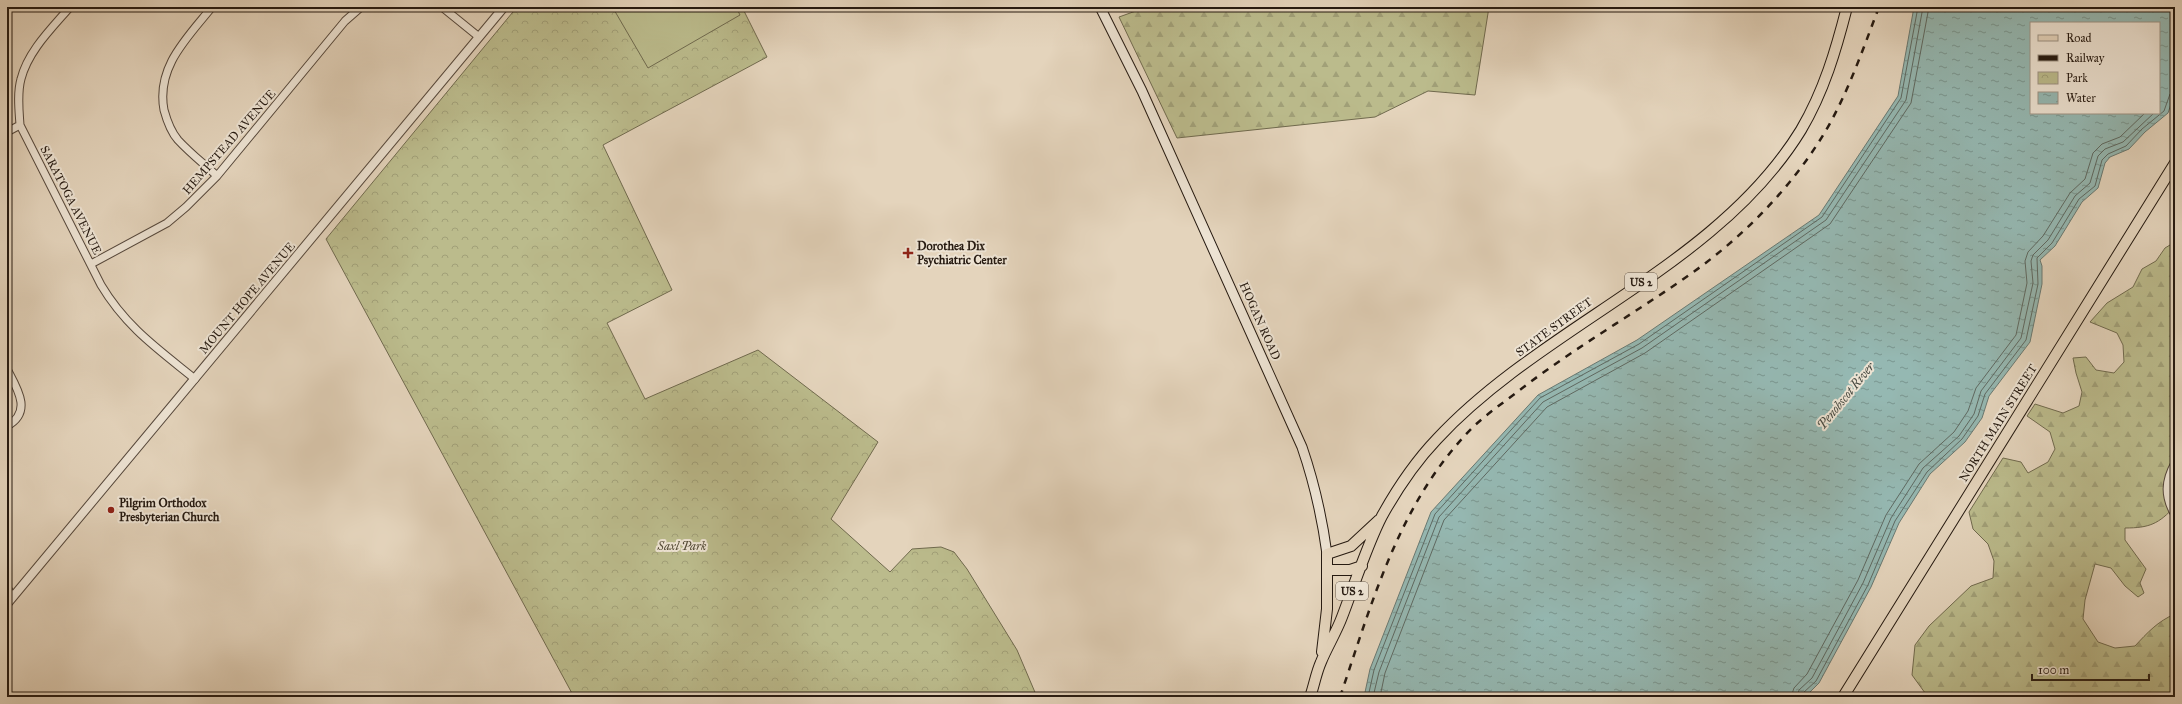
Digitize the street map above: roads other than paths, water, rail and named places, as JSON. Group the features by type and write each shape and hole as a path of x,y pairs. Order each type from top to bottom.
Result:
{"main road":[{"name":"HOGAN ROAD","path":"1100,7 1142,91 1302,447 1313,480 1322,521 1327,554 1327,617 1321,663"},
{"name":"STATE STREET","path":"1310,697 1321,663 1339,626 1381,518 1412,469 1435,440 1476,400 1693,245 1758,185 1788,148 1813,107 1831,67 1847,7"},
{"name":"NORTH MAIN STREET","path":"1843,697 2175,163"},
{"path":"1327,554 1350,546 1381,518"},
{"path":"1328,570 1350,570 1362,566"}],"street":[{"name":"SARATOGA AVENUE","path":"70,7 27,62 20,79 18,101 20,125 115,308 151,344 195,379"},
{"path":"212,7 173,57 165,72 162,88 166,117 171,130 178,140 216,176"},
{"name":"HEMPSTEAD AVENUE","path":"91,264 167,223 216,176 345,21 361,7"},
{"path":"442,7 479,37"},
{"name":"MOUNT HOPE AVENUE","path":"10,600 504,7"},
{"path":"7,132 20,125"},
{"path":"7,369 22,403 22,412 18,418 7,426"},
{"path":"2175,463 2168,476 2166,487 2167,497 2175,515"},
{"path":"7,586 10,600"}],"water":[{"name":"Penobscot River","path":"1914,7 2175,7 2175,92 2168,113 2145,132 2129,149 2110,157 2105,163 2098,188 2082,202 2055,246 2040,260 2042,266 2042,284 2030,342 1989,396 1982,418 1965,442 1930,474 1899,523 1871,587 1819,683 1805,697 1364,697 1370,669 1431,512 1538,395 1637,340 1819,215 1898,96"}],"railway":[{"path":"1340,697 1364,624 1391,554 1407,520 1426,487 1447,456 1473,427 1494,410 1559,361 1670,288 1711,259 1748,227 1766,209 1798,172 1825,132 1848,86 1879,7"}],"place":[{"name":"Dorothea Dix Psychiatric Center","path":"908,253"},
{"name":"Pilgrim Orthodox Presbyterian Church","path":"111,510"}],"park label":[{"name":"Saxl Park","path":"682,546"}]}
